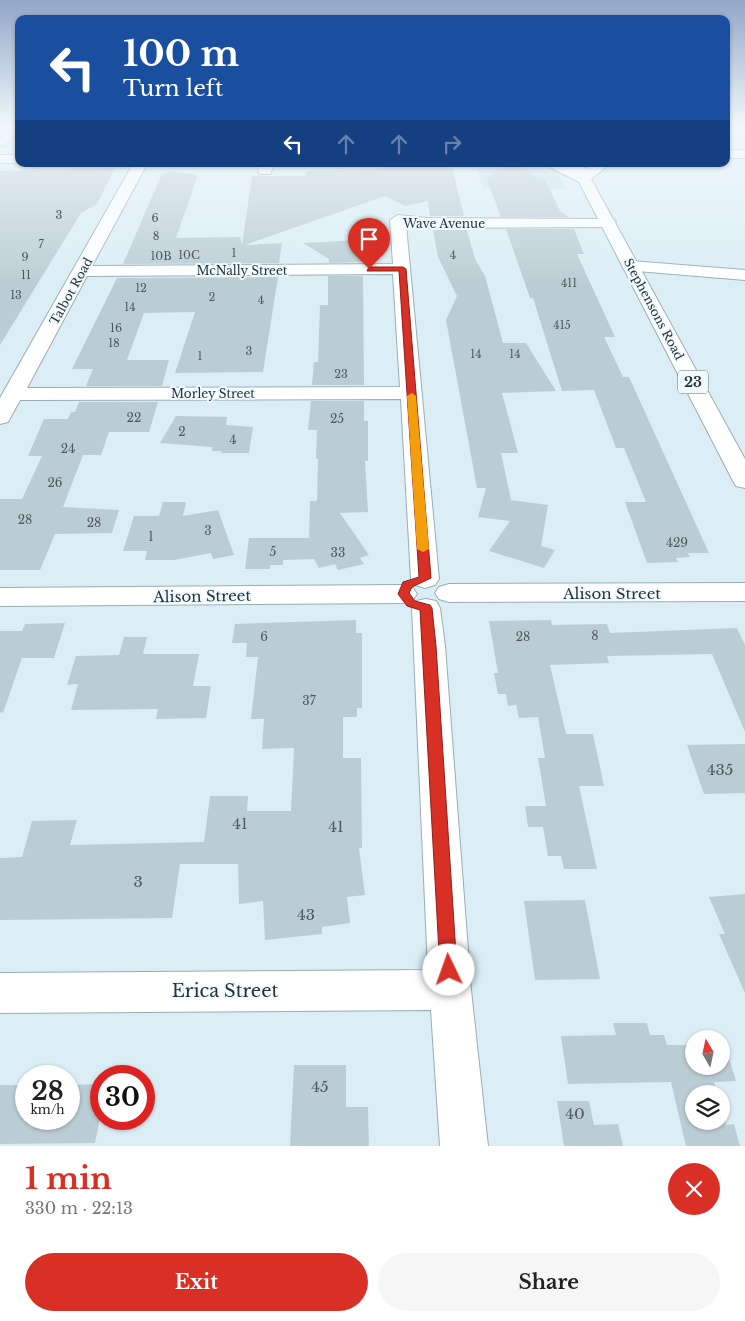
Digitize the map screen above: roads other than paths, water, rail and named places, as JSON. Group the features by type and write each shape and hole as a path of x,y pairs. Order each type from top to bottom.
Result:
{"street":[{"name":"Talbot Road","path":"0,417 133,177"},
{"name":"Stephensons Road","path":"583,179 608,222 745,481"},
{"name":"Wave Avenue","path":"464,1146 450,990 431,656 398,220 427,223 608,222"},
{"path":"631,266 745,275"},
{"name":"McNally Street","path":"82,271 403,269"},
{"name":"Morley Street","path":"14,394 412,392"},
{"name":"Alison Street","path":"0,597 745,592"},
{"name":"Erica Street","path":"0,993 450,990"}]}
